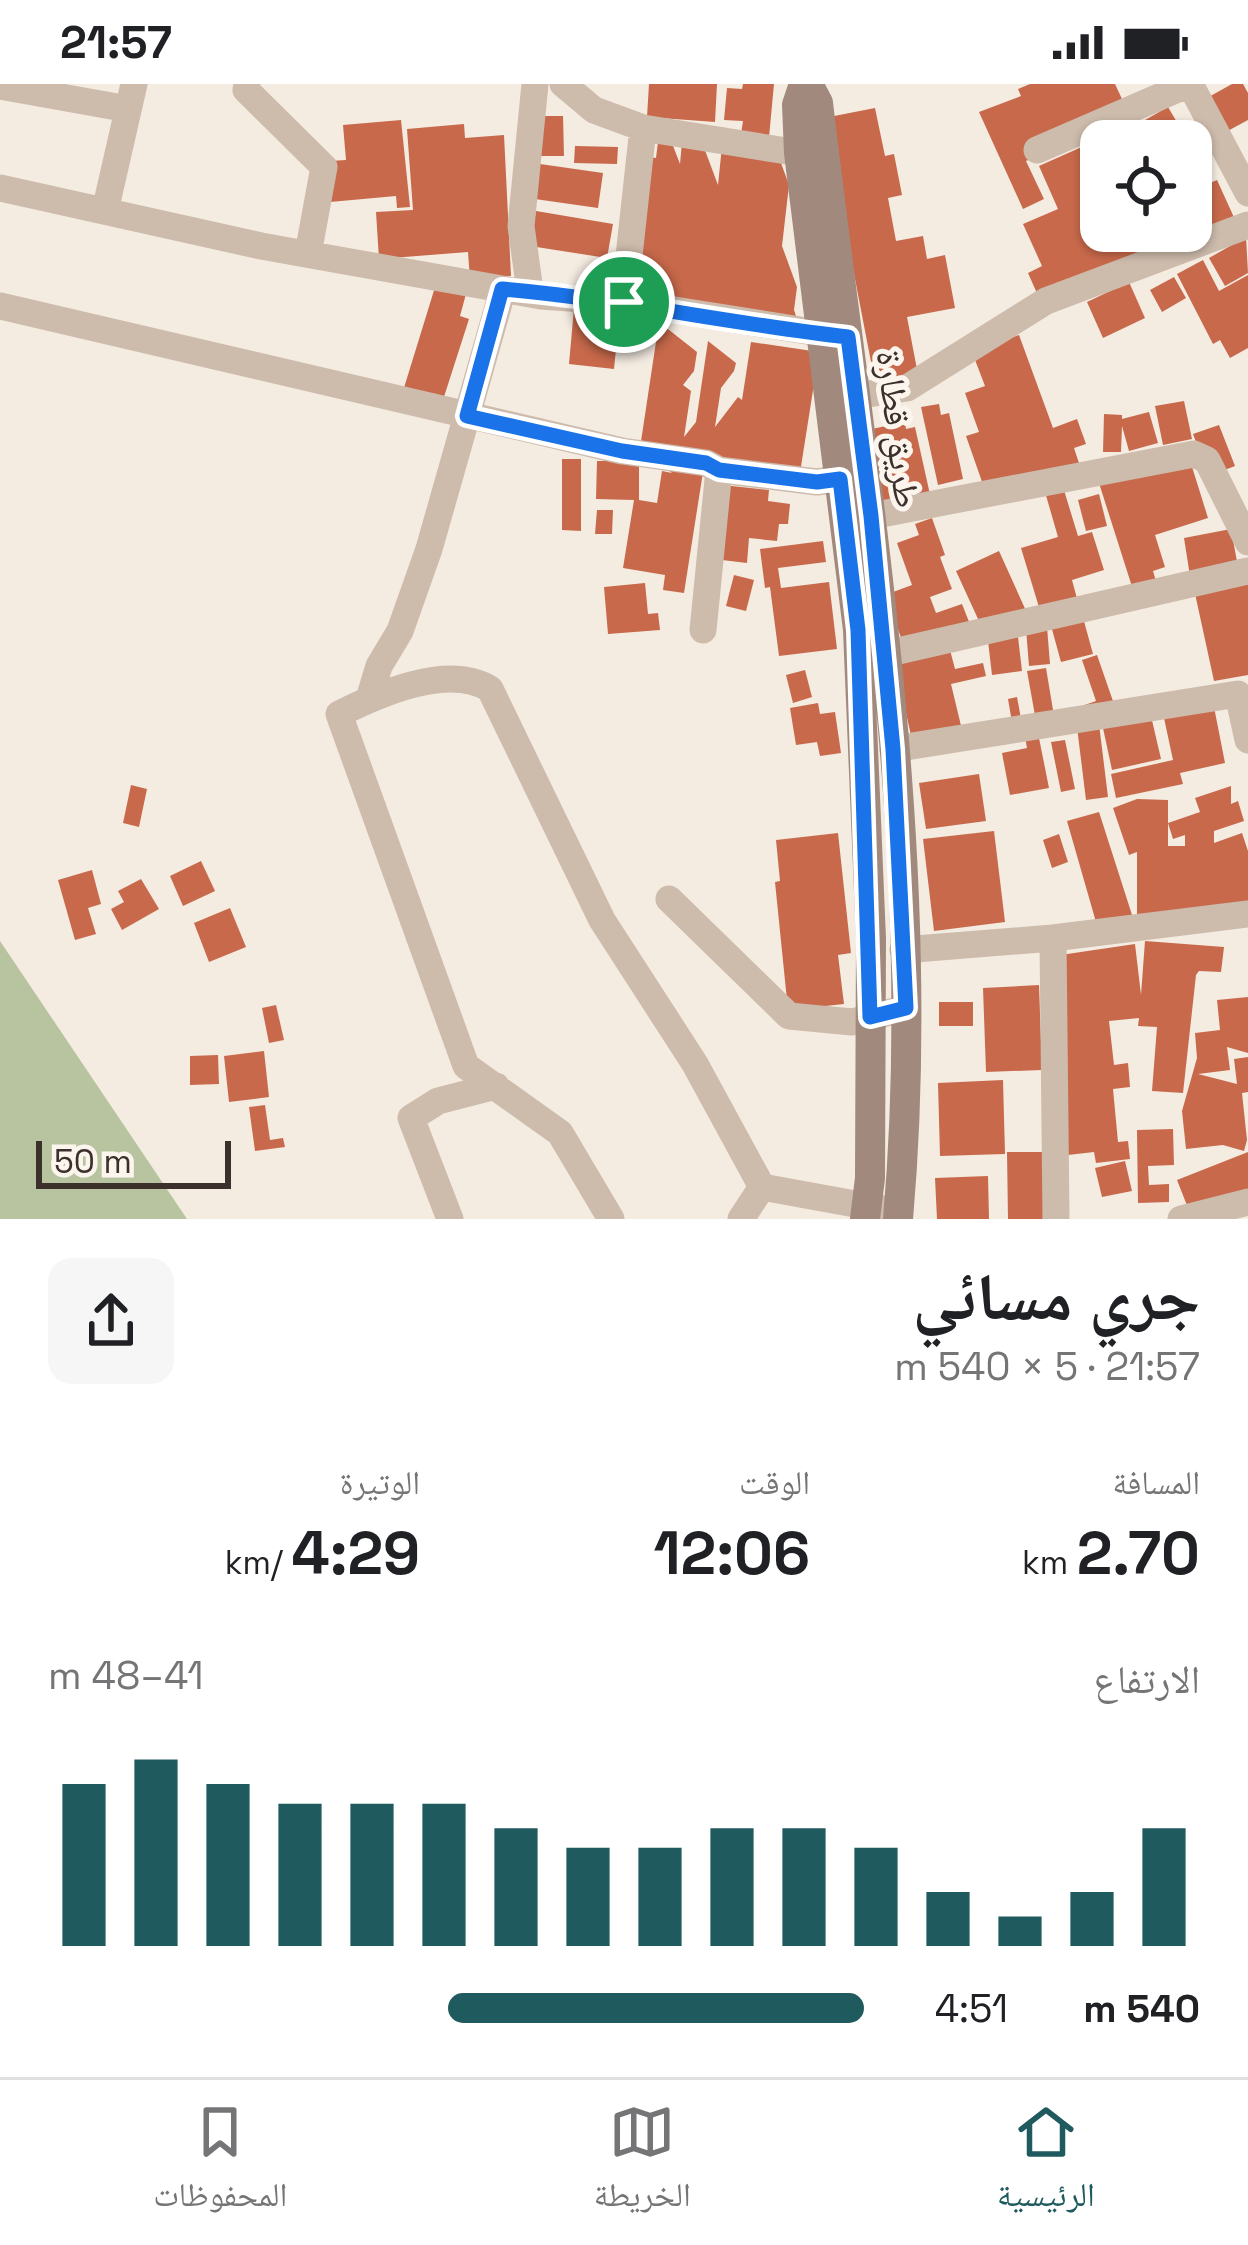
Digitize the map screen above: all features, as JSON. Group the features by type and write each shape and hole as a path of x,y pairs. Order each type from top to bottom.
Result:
{"main road":[{"name":"طريق قطارة","path":"806,84 797,105 811,149 853,477 871,516 893,749 906,1008 899,1215"},
{"name":"طريق قطارة","path":"836,336 855,396 853,477 870,1017 866,1213"}],"street":[{"path":"247,84 246,90 324,167 308,254"},
{"path":"369,699 380,666 400,631 467,416 516,290 535,84"},
{"path":"562,84 595,110 644,128 811,149"},
{"path":"1037,150 1190,84 1248,193"},
{"path":"0,86 131,97 105,211"},
{"path":"624,302 644,128"},
{"path":"0,188 308,254 542,296 624,302 836,336"},
{"path":"855,396 907,388 1046,301 1248,225"},
{"path":"0,306 622,451 817,482 853,477"},
{"path":"871,516 1194,454 1207,460 1248,542"},
{"path":"703,629 719,470"},
{"path":"885,654 1248,571"},
{"path":"611,1219 560,1133 466,1066 339,714 397,686 475,680 490,689 602,920 695,1064 762,1187 866,1213 899,1215"},
{"path":"893,749 1243,693 1248,740"},
{"path":"669,898 789,1016 852,1022 906,1008"},
{"path":"903,950 1053,938 1248,914"},
{"path":"1053,938 1056,1219"},
{"path":"450,1219 411,1118 439,1101 496,1086"},
{"path":"741,1219 762,1187"},
{"path":"1181,1219 1248,1202"}],"green space":[{"path":"0,941 187,1219 0,1219"}],"building":[{"path":"649,84 717,84 715,122 647,117"},
{"path":"743,84 774,84 769,137 741,134 743,121 724,120 727,88 742,89"},
{"path":"1030,84 1115,84 1129,114 1116,120 1080,120 1080,136 1026,161 1044,199 1023,209 979,112 1021,96 1018,89"},
{"path":"1232,84 1243,84 1248,93 1248,120 1224,133 1205,99"},
{"path":"1168,107 1176,120 1145,120"},
{"path":"875,108 885,156 894,154 902,195 888,198 896,241 923,236 927,259 945,255 955,308 907,317 920,385 877,393 824,118"},
{"path":"538,116 563,116 564,156 539,156"},
{"path":"401,120 410,207 397,208 396,196 319,203 315,162 346,160 343,125"},
{"path":"464,124 465,138 504,135 511,276 470,280 468,252 379,259 376,212 413,210 407,129"},
{"path":"670,138 680,164 682,142 703,145 718,185 722,146 777,152 789,185 782,246 797,287 794,310 799,325 630,305 636,155 656,158 658,142"},
{"path":"575,146 618,147 617,164 574,163"},
{"path":"1080,148 1080,252 1173,252 1044,309 1028,273 1042,266 1023,224 1058,209 1039,166"},
{"path":"540,164 603,173 598,208 535,199"},
{"path":"1217,180 1237,224 1212,235 1212,182"},
{"path":"536,211 613,224 607,258 530,246"},
{"path":"1246,237 1248,273 1225,286 1209,258"},
{"path":"1203,260 1219,291 1248,275 1248,348 1230,358 1220,340 1213,344 1177,274"},
{"path":"1174,277 1186,298 1162,312 1150,290"},
{"path":"1129,282 1145,318 1103,338 1087,302"},
{"path":"436,284 466,294 460,316 469,319 442,403 403,391"},
{"path":"574,308 620,310 614,369 569,364"},
{"path":"659,322 697,352 694,371 683,385 691,391 684,437 696,422 708,341 736,363 721,388 715,427 738,397 742,400 751,342 819,352 797,492 703,472 684,593 663,590 665,575 623,568 634,500 596,499 597,461 639,461 639,500 657,503 662,471 672,473 640,448"},
{"path":"1019,335 1053,428 1077,419 1086,444 1074,448 1079,463 987,496 966,436 979,432 965,393 985,386 972,352"},
{"path":"1184,401 1192,439 1163,445 1155,406"},
{"path":"939,404 941,415 949,413 963,479 938,485 921,407"},
{"path":"1149,412 1158,443 1129,451 1122,426 1121,452 1103,452 1104,414 1122,415 1122,419"},
{"path":"905,422 906,429 915,427 933,508 886,518 867,430"},
{"path":"1219,425 1235,466 1209,476 1193,434"},
{"path":"1188,454 1208,518 1155,535 1165,567 1153,571 1158,588 1135,596 1098,480"},
{"path":"562,459 581,459 581,531 562,530"},
{"path":"713,484 769,490 768,501 790,504 788,524 779,524 777,541 749,538 747,563 722,560"},
{"path":"1063,487 1078,536 1092,532 1104,570 1072,580 1079,606 1042,617 1021,548 1058,537 1045,492"},
{"path":"1099,494 1107,526 1086,531 1078,500"},
{"path":"597,510 613,510 612,534 595,534"},
{"path":"932,518 952,589 930,597 936,613 962,604 973,632 908,656 885,595 912,585 897,543 919,535 915,524"},
{"path":"1231,529 1238,567 1190,576 1184,538"},
{"path":"823,541 826,562 778,568 781,588 829,582 837,649 779,656 760,549"},
{"path":"999,551 1027,613 984,632 956,571"},
{"path":"734,575 754,580 746,611 726,606"},
{"path":"1248,577 1248,675 1214,681 1194,589"},
{"path":"645,583 648,614 658,613 660,630 608,634 604,587"},
{"path":"1082,614 1093,654 1061,662 1050,622"},
{"path":"1047,627 1050,664 1029,666 1026,629"},
{"path":"1018,637 1022,671 992,675 988,641"},
{"path":"950,650 955,669 983,663 986,676 951,684 963,734 912,740 895,663"},
{"path":"1097,655 1114,704 1068,711 1096,701 1082,660"},
{"path":"1046,668 1054,716 1039,738 1049,788 1010,795 1002,753 1027,748 1024,732 1014,734 1008,699 1017,697 1022,724 1036,721 1027,671"},
{"path":"805,670 812,697 793,703 786,675"},
{"path":"818,703 820,714 835,712 841,753 820,756 817,742 796,745 790,708"},
{"path":"1214,707 1225,763 1180,773 1183,784 1116,798 1111,774 1173,760 1164,718"},
{"path":"1151,716 1161,759 1112,770 1103,728"},
{"path":"1099,724 1108,797 1086,800 1077,727"},
{"path":"1065,740 1075,789 1061,792 1051,742"},
{"path":"979,774 986,821 926,829 919,783"},
{"path":"131,785 147,789 139,827 123,823"},
{"path":"1231,786 1231,804 1238,801 1244,821 1214,831 1214,843 1242,833 1248,851 1248,921 1137,918 1137,852 1129,855 1113,808 1137,799 1168,800 1168,823 1200,812 1195,798","holes":["1168,823 1173,839 1185,835 1185,846 1168,846"]},
{"path":"1099,812 1133,918 1098,929 1067,821"},
{"path":"994,831 1005,922 934,931 923,839"},
{"path":"838,833 851,953 838,955 844,1004 788,1010 775,882 780,881 776,840"},
{"path":"1059,834 1068,862 1052,868 1043,840"},
{"path":"201,861 215,891 183,906 170,876"},
{"path":"92,870 101,904 88,908 96,934 75,940 58,880"},
{"path":"141,879 159,909 122,930 111,909 124,902 118,891"},
{"path":"230,908 246,947 209,962 194,923"},
{"path":"1145,941 1224,947 1221,972 1199,971 1196,975 1183,1093 1152,1091 1157,1027 1138,1026 1139,1018 1109,1021 1114,1065 1128,1063 1130,1087 1113,1089 1118,1142 1128,1141 1130,1159 1096,1163 1094,1152 1068,1155 1047,957 1135,944 1141,995"},
{"path":"1039,985 1042,1070 986,1072 983,988"},
{"path":"1248,997 1248,1053 1227,1047 1230,1070 1198,1074 1237,1084 1234,1059 1248,1057 1248,1092 1242,1093 1244,1151 1223,1145 1186,1149 1182,1111 1197,1058 1195,1033 1220,1030 1217,1000"},
{"path":"939,1002 973,1002 973,1026 939,1026"},
{"path":"276,1005 284,1040 269,1043 262,1008"},
{"path":"264,1051 269,1097 229,1102 224,1056"},
{"path":"218,1055 219,1084 190,1085 190,1056"},
{"path":"1003,1080 1005,1154 940,1156 938,1083"},
{"path":"265,1105 270,1140 283,1138 285,1147 255,1151 249,1107"},
{"path":"1173,1129 1174,1165 1148,1166 1149,1185 1169,1184 1169,1202 1138,1203 1137,1130"},
{"path":"1007,1152 1046,1152 1046,1219 1008,1219"},
{"path":"1248,1152 1248,1209 1190,1213 1177,1180"},
{"path":"1125,1161 1132,1191 1102,1197 1095,1168"},
{"path":"988,1176 989,1219 937,1219 935,1178"}],"route":[{"path":"502,289 624,302 848,337 893,749 906,1008 870,1017 858,630 840,479 817,482 719,470 706,463 622,451 467,416 502,289"}]}
